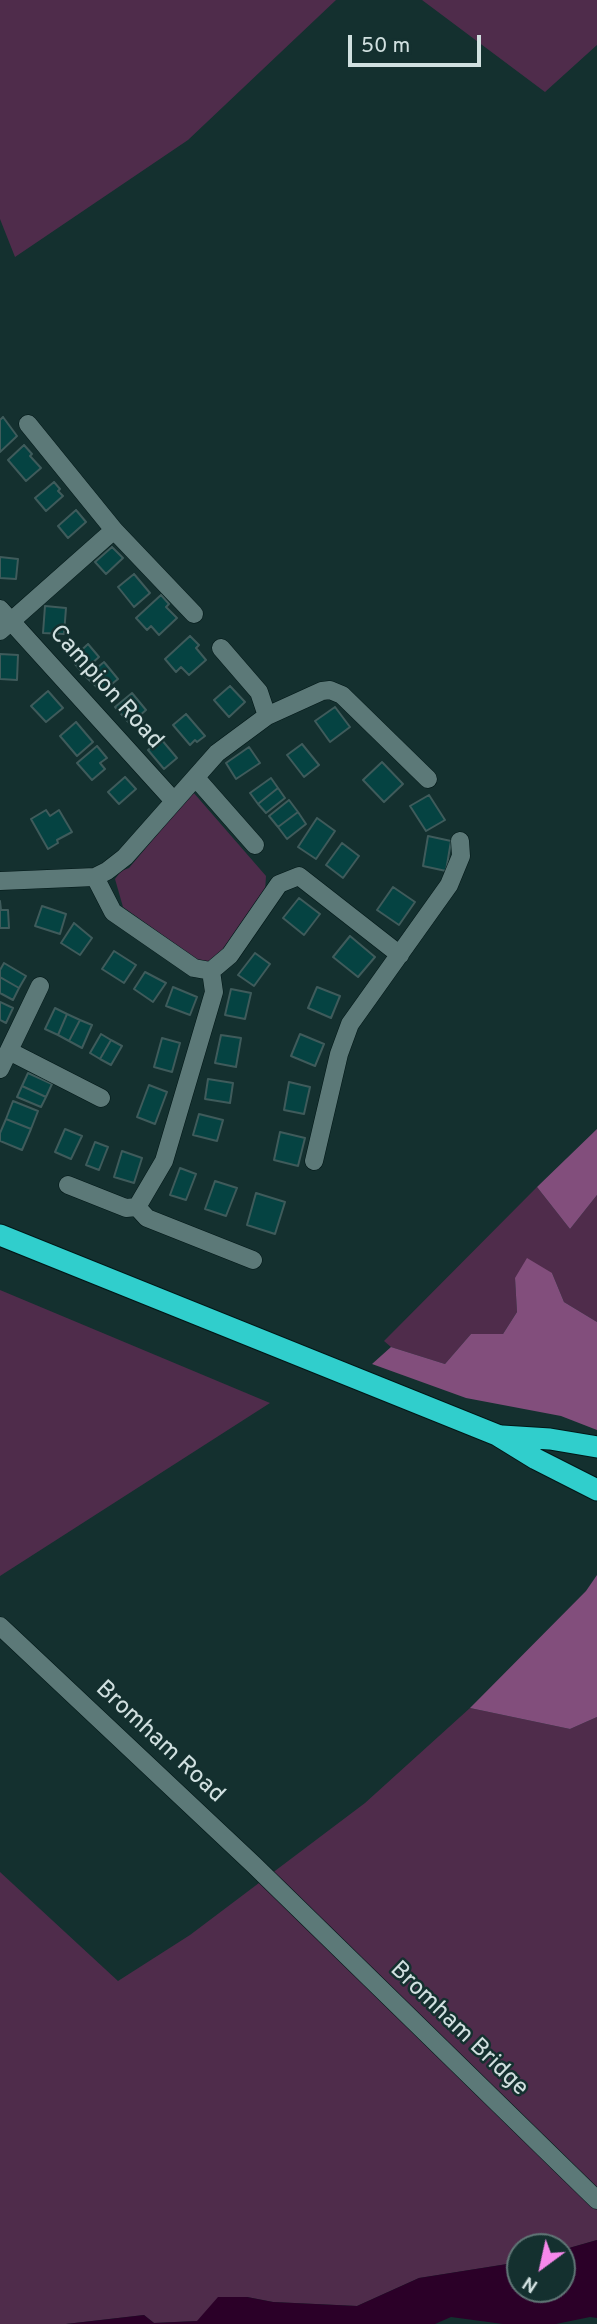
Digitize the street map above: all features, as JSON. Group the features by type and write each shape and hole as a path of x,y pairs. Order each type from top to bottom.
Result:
{"highway":[{"path":"0,1235 497,1435 536,1459 597,1490"},
{"path":"497,1435 550,1439 597,1447"}],"street":[{"path":"28,424 114,530 194,614"},
{"path":"4,620 114,530"},
{"name":"Campion Road","path":"4,620 173,800"},
{"path":"221,648 259,692 267,716"},
{"path":"0,881 95,877 125,857 217,753 267,716 322,691 330,690 342,695 428,779"},
{"path":"196,778 255,845"},
{"path":"314,1161 339,1055 350,1024 449,885 461,856 460,841"},
{"path":"212,971 230,955 279,884 299,876 400,956"},
{"path":"95,877 113,912 194,968 212,971"},
{"path":"68,1185 126,1209 137,1207 164,1161 214,992 212,971"},
{"path":"0,1069 40,986"},
{"path":"9,1051 101,1098"},
{"path":"137,1207 147,1218 253,1260"},
{"name":"Bromham Road","path":"0,1626 284,1895"},
{"name":"Bromham Bridge","path":"284,1895 597,2200"}],"shaded area":[{"path":"0,0 336,0 188,140 15,257 0,219"},
{"path":"422,0 597,0 597,45 545,92"},
{"path":"193,792 266,876 265,892 219,958 210,962 199,961 123,907 115,879 121,871 129,868"},
{"path":"597,1129 597,1195 570,1229 537,1187"},
{"path":"537,1187 570,1229 597,1195 597,1322 564,1302 552,1273 515,1278 517,1312 503,1334 471,1334 445,1364 391,1347 384,1341"},
{"path":"527,1258 552,1273 564,1302 597,1322 597,1430 561,1416 466,1398 372,1364 391,1347 445,1364 471,1334 503,1334 517,1312 515,1278"},
{"path":"0,1290 270,1403 0,1576"},
{"path":"597,1575 597,1717 570,1729 470,1708 586,1591"},
{"path":"470,1708 570,1729 597,1717 597,2240 576,2246 576,2233 506,2233 506,2264 419,2278 357,2306 273,2302 247,2297 197,2321 154,2323 144,2315 66,2324 0,2324 0,1872 118,1981 190,1935 365,1803"},
{"path":"597,2240 597,2318 556,2324 503,2324 451,2317 435,2324 66,2324 144,2315 154,2323 197,2321 218,2297 357,2306 419,2278 506,2264 506,2303 576,2303 576,2246"}],"building":[{"path":"3,417 17,436 0,452 0,420"},
{"path":"24,445 41,468 26,481 8,460"},
{"path":"54,482 63,496 46,511 35,498"},
{"path":"76,510 86,522 68,538 58,526"},
{"path":"112,547 123,558 106,574 95,562"},
{"path":"0,557 18,559 16,579 0,578"},
{"path":"134,574 150,593 134,607 118,587"},
{"path":"161,595 169,604 166,607 177,618 159,635 151,626 147,630 136,618"},
{"path":"45,606 66,608 64,634 43,633"},
{"path":"190,636 199,645 196,648 206,660 189,675 181,667 176,672 165,659"},
{"path":"88,644 99,657 82,672 73,658"},
{"path":"0,654 18,655 17,680 0,679"},
{"path":"104,662 118,679 102,692 86,677"},
{"path":"230,686 245,702 229,717 214,700"},
{"path":"48,691 63,708 46,722 31,706"},
{"path":"132,693 146,710 130,724 115,707"},
{"path":"335,707 350,727 330,742 315,721"},
{"path":"186,714 205,736 190,745 173,725"},
{"path":"76,722 93,742 77,756 60,736"},
{"path":"161,739 177,758 164,769 148,750"},
{"path":"302,744 319,765 304,777 287,755"},
{"path":"97,746 107,758 100,763 105,769 92,780 77,763"},
{"path":"249,747 260,763 236,779 226,763"},
{"path":"382,762 403,784 384,802 363,780"},
{"path":"125,777 136,789 119,804 108,792"},
{"path":"271,778 278,788 258,804 250,793"},
{"path":"278,788 285,798 266,813 258,804"},
{"path":"429,795 445,820 426,831 410,806"},
{"path":"289,800 298,812 278,827 269,816"},
{"path":"46,810 50,816 59,810 72,832 57,840 58,843 48,849 31,819"},
{"path":"298,812 306,824 287,839 278,827"},
{"path":"317,818 335,831 316,859 298,847"},
{"path":"428,836 451,841 446,871 423,866"},
{"path":"342,843 359,856 343,878 326,865"},
{"path":"393,887 415,902 399,925 377,910"},
{"path":"299,898 320,914 304,935 283,918"},
{"path":"0,901 1,910 8,910 9,928 0,928"},
{"path":"42,906 66,914 60,934 35,926"},
{"path":"74,923 92,938 80,955 61,943"},
{"path":"350,936 375,957 358,977 333,957"},
{"path":"114,951 136,965 124,983 102,969"},
{"path":"255,953 270,964 254,986 238,975"},
{"path":"4,963 26,976 19,988 0,977"},
{"path":"145,972 166,983 153,1002 134,989"},
{"path":"0,977 19,988 13,1000 0,993"},
{"path":"173,987 197,997 190,1015 166,1006"},
{"path":"317,987 340,996 331,1018 308,1008"},
{"path":"231,989 251,993 245,1019 225,1015"},
{"path":"0,1002 13,1008 6,1023 0,1020"},
{"path":"55,1008 67,1014 58,1035 45,1029"},
{"path":"67,1014 80,1020 69,1041 58,1035"},
{"path":"80,1020 92,1025 82,1048 69,1041"},
{"path":"101,1034 111,1040 100,1059 90,1053"},
{"path":"300,1034 324,1044 315,1066 291,1056"},
{"path":"221,1035 241,1038 236,1067 215,1063"},
{"path":"162,1038 180,1043 172,1072 154,1067"},
{"path":"111,1040 122,1046 111,1065 100,1059"},
{"path":"28,1073 52,1084 46,1097 22,1086"},
{"path":"208,1079 233,1083 230,1103 205,1099"},
{"path":"289,1082 310,1087 304,1114 284,1110"},
{"path":"149,1085 167,1092 155,1124 137,1117"},
{"path":"22,1086 46,1097 41,1107 17,1097"},
{"path":"13,1101 38,1111 31,1129 6,1119"},
{"path":"199,1114 223,1120 217,1141 193,1135"},
{"path":"6,1119 31,1129 22,1150 0,1141 0,1133"},
{"path":"65,1129 82,1136 71,1159 55,1152"},
{"path":"280,1132 305,1138 298,1166 274,1160"},
{"path":"95,1142 108,1147 99,1170 86,1165"},
{"path":"122,1151 142,1158 134,1183 114,1177"},
{"path":"180,1168 196,1174 186,1200 170,1195"},
{"path":"215,1181 237,1188 226,1216 205,1209"},
{"path":"256,1193 285,1202 275,1234 247,1225"}]}
